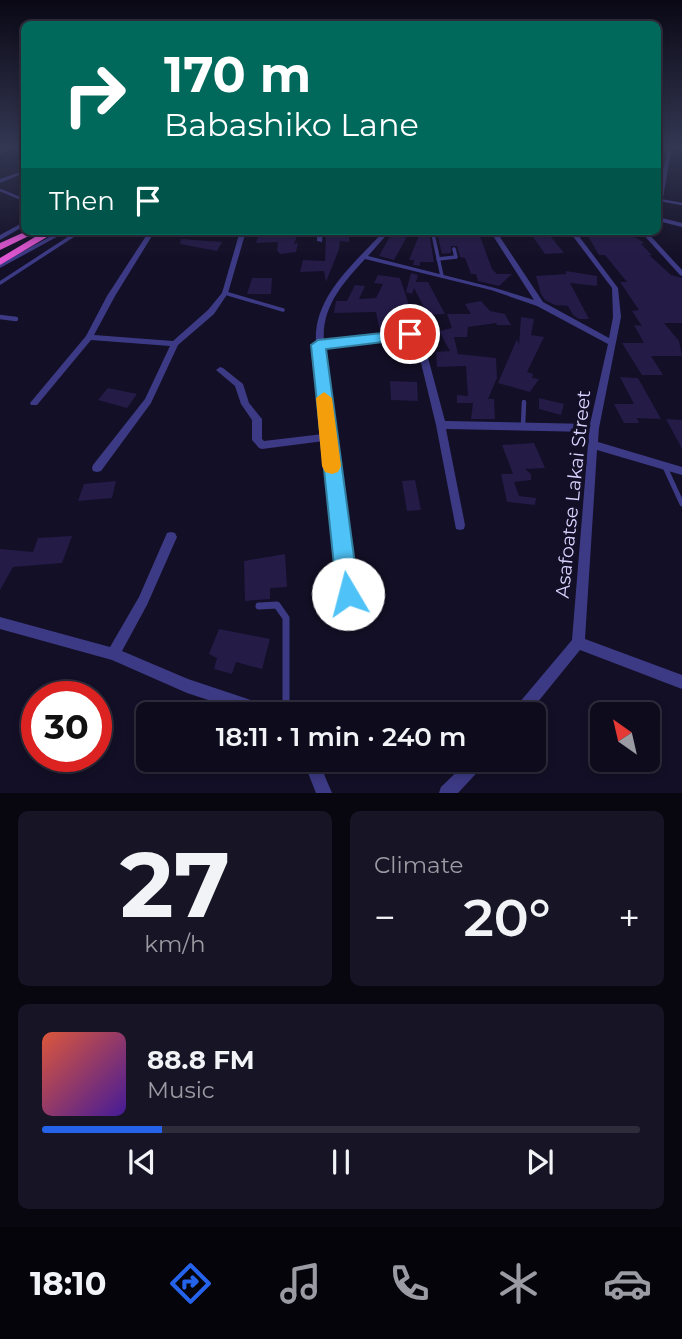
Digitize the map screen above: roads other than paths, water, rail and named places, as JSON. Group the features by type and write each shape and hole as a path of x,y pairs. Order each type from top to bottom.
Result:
{"highway":[{"path":"0,249 21,235"},
{"path":"0,264 45,235"}],"street":[{"path":"661,220 682,225"},
{"path":"0,238 21,232"},
{"path":"34,403 89,337 148,235"},
{"path":"97,468 148,401 174,344 211,312 225,293 242,235"},
{"path":"320,235 320,241"},
{"path":"348,594 328,437 318,345 319,328 329,299 384,235"},
{"path":"496,235 540,304"},
{"name":"Asafoatse Lakai Street","path":"575,235 615,288 617,317 594,428 578,643"},
{"path":"647,235 682,274"},
{"path":"365,257 540,304 611,342"},
{"path":"414,308 416,335 441,425 460,526"},
{"path":"318,345 416,335"},
{"path":"89,337 174,344"},
{"path":"220,370 239,384 245,404 255,413 257,440 262,445 328,437"},
{"path":"441,425 594,428"},
{"path":"594,445 682,471"},
{"path":"113,654 143,601 171,537"},
{"path":"0,623 113,654 187,686 236,702"},
{"path":"529,702 578,643 682,682"},
{"path":"316,772 324,793"},
{"path":"447,793 467,772"}],"lane":[{"path":"0,190 21,199"},
{"path":"661,200 682,204"},
{"path":"0,264 56,235"},
{"path":"0,283 74,235"},
{"path":"433,235 442,276"},
{"path":"438,259 456,257 454,248"},
{"path":"225,293 283,310"},
{"path":"0,317 16,318"},
{"path":"523,426 524,402"},
{"path":"665,466 682,504"},
{"path":"259,606 277,605 286,618 286,702"}]}
